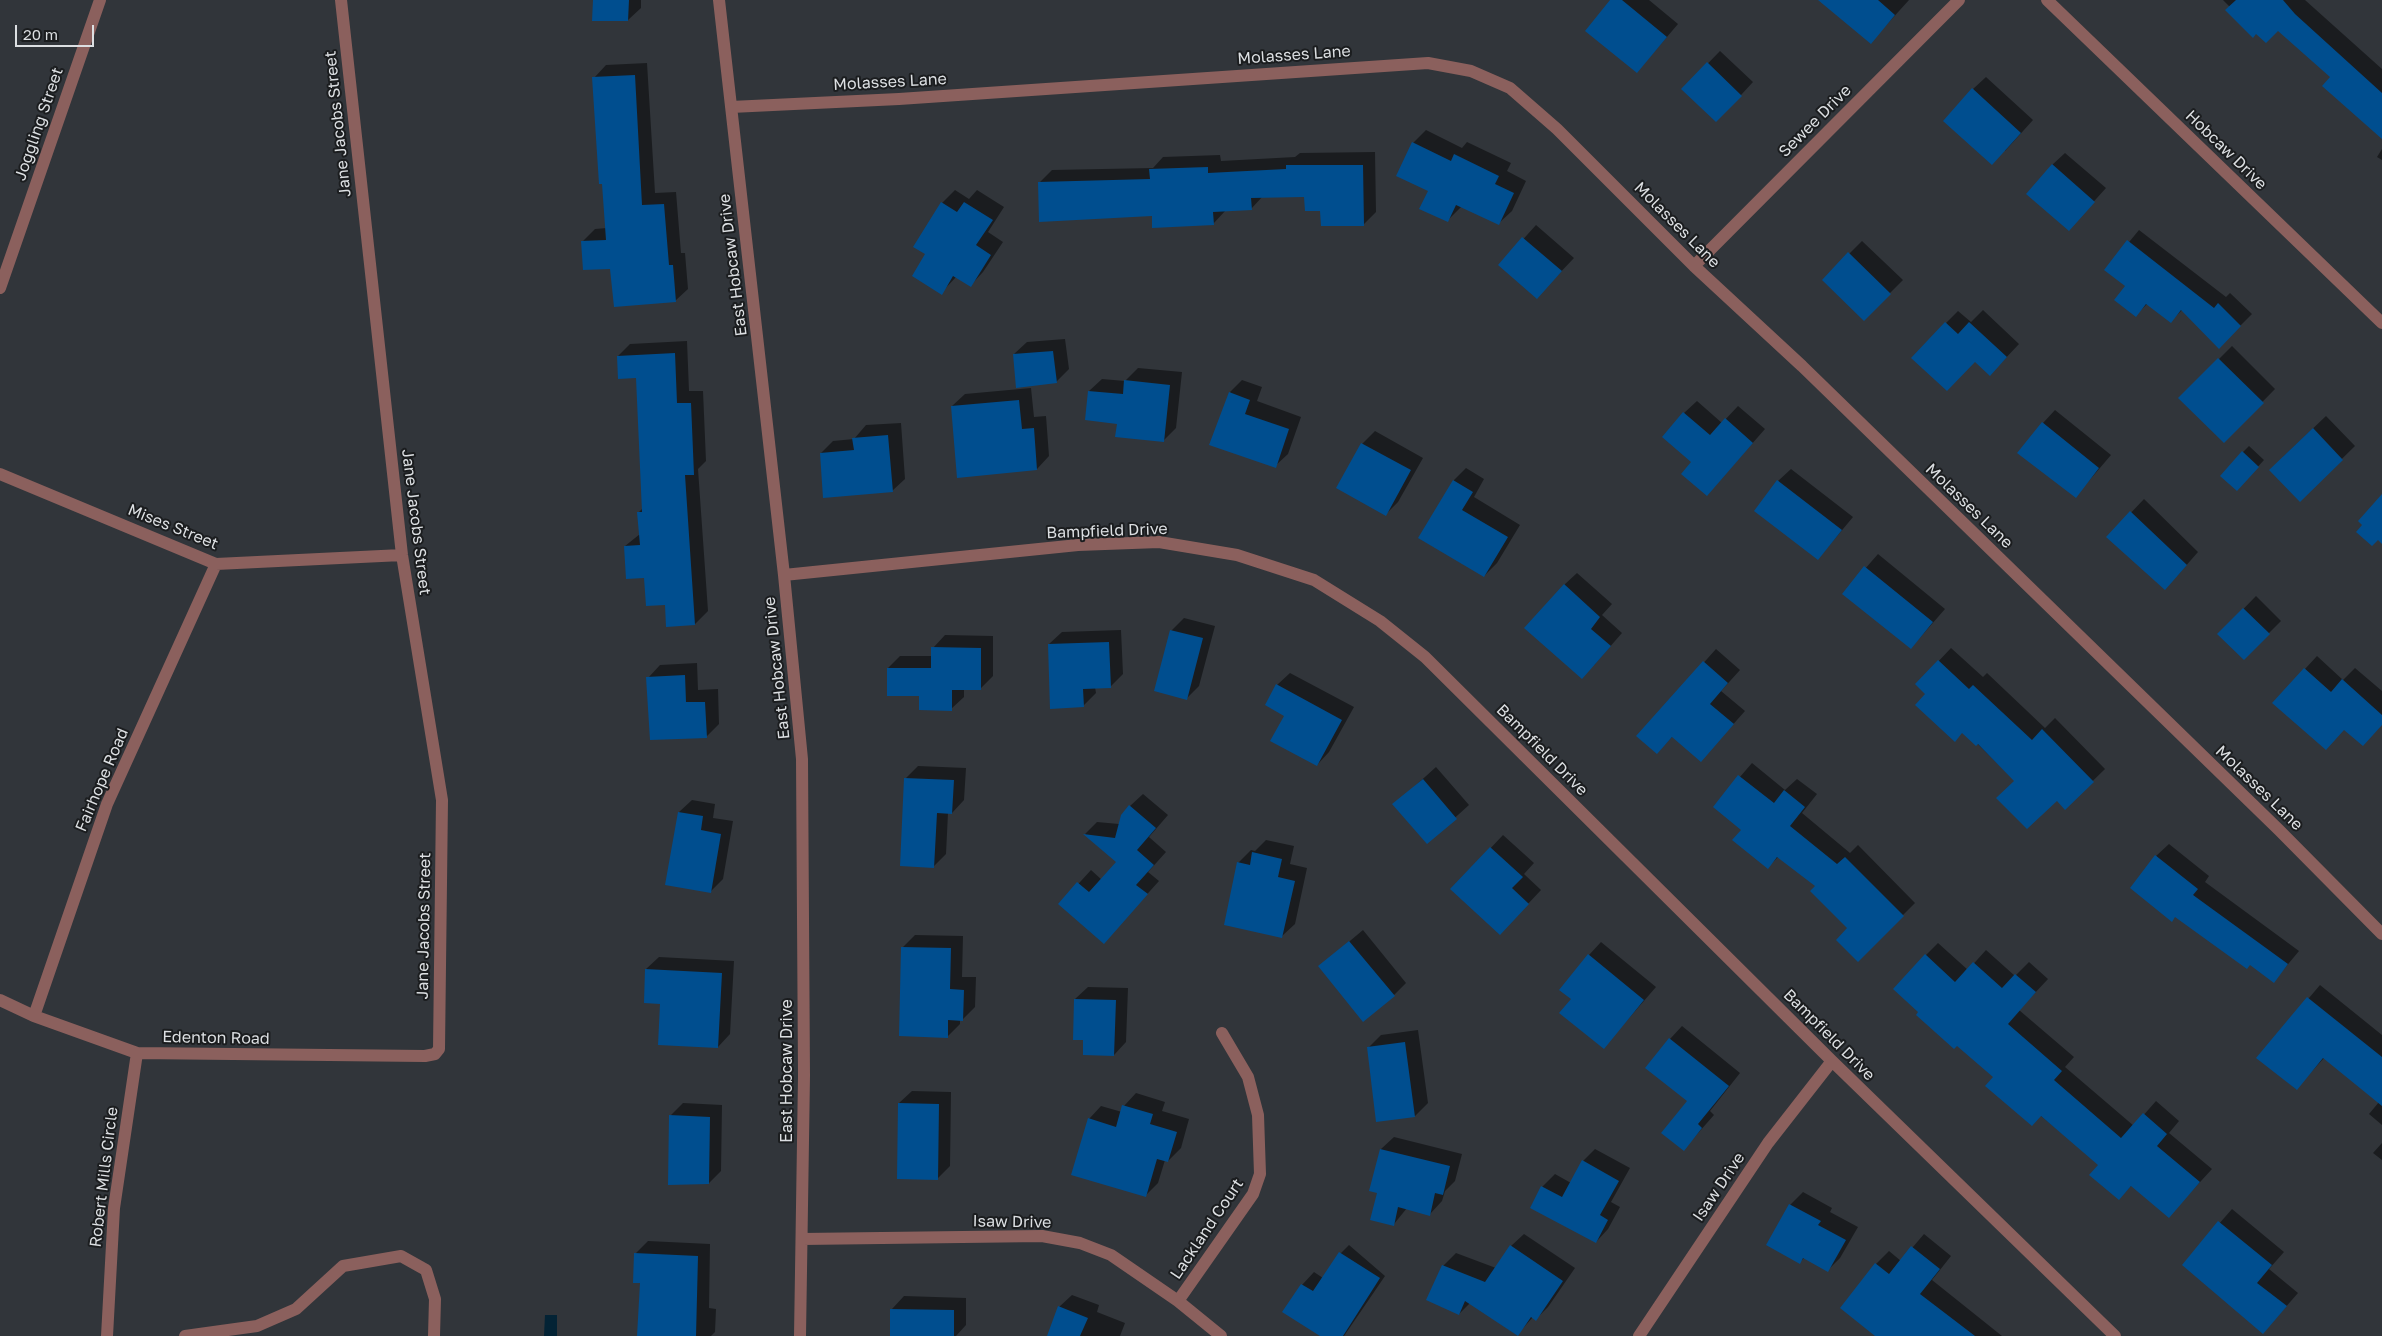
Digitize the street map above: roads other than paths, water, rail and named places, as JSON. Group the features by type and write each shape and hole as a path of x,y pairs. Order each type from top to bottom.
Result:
{"street":[{"name":"Joggling Street","path":"0,288 100,0"},
{"name":"Jane Jacobs Street","path":"341,0 402,555 442,800 439,1049"},
{"name":"East Hobcaw Drive","path":"719,0 784,575 802,759 802,1239 800,1336"},
{"name":"Sewee Drive","path":"1694,266 1959,0"},
{"name":"Hobcaw Drive","path":"2047,0 2382,323"},
{"name":"Molasses Lane","path":"731,107 899,99 1428,63 1472,71 1510,88 1557,128 1694,266 1873,435 2279,830 2382,934"},
{"name":"Mises Street","path":"0,474 216,564 402,555"},
{"name":"Bampfield Drive","path":"784,575 1078,545 1159,542 1237,555 1314,580 1380,621 1425,657 1832,1061 2115,1336"},
{"name":"Fairhope Road","path":"34,1016 107,804 216,564"},
{"name":"Edenton Road","path":"0,1000 34,1016 137,1053 425,1056 435,1054 439,1049"},
{"name":"Lackland Court","path":"1178,1301 1253,1194 1260,1174 1258,1115 1248,1077 1222,1032"},
{"name":"Robert Mills Circle","path":"107,1336 114,1208 137,1053"},
{"name":"Isaw Drive","path":"1639,1336 1768,1143 1832,1061"},
{"name":"Isaw Drive","path":"802,1239 1042,1236 1080,1243 1111,1255 1178,1301 1221,1336"},
{"path":"185,1336 257,1326 296,1309 342,1266 401,1256 426,1270 435,1300 434,1336"}],"water":[{"path":"545,1315 557,1315 557,1336 544,1336"}]}
